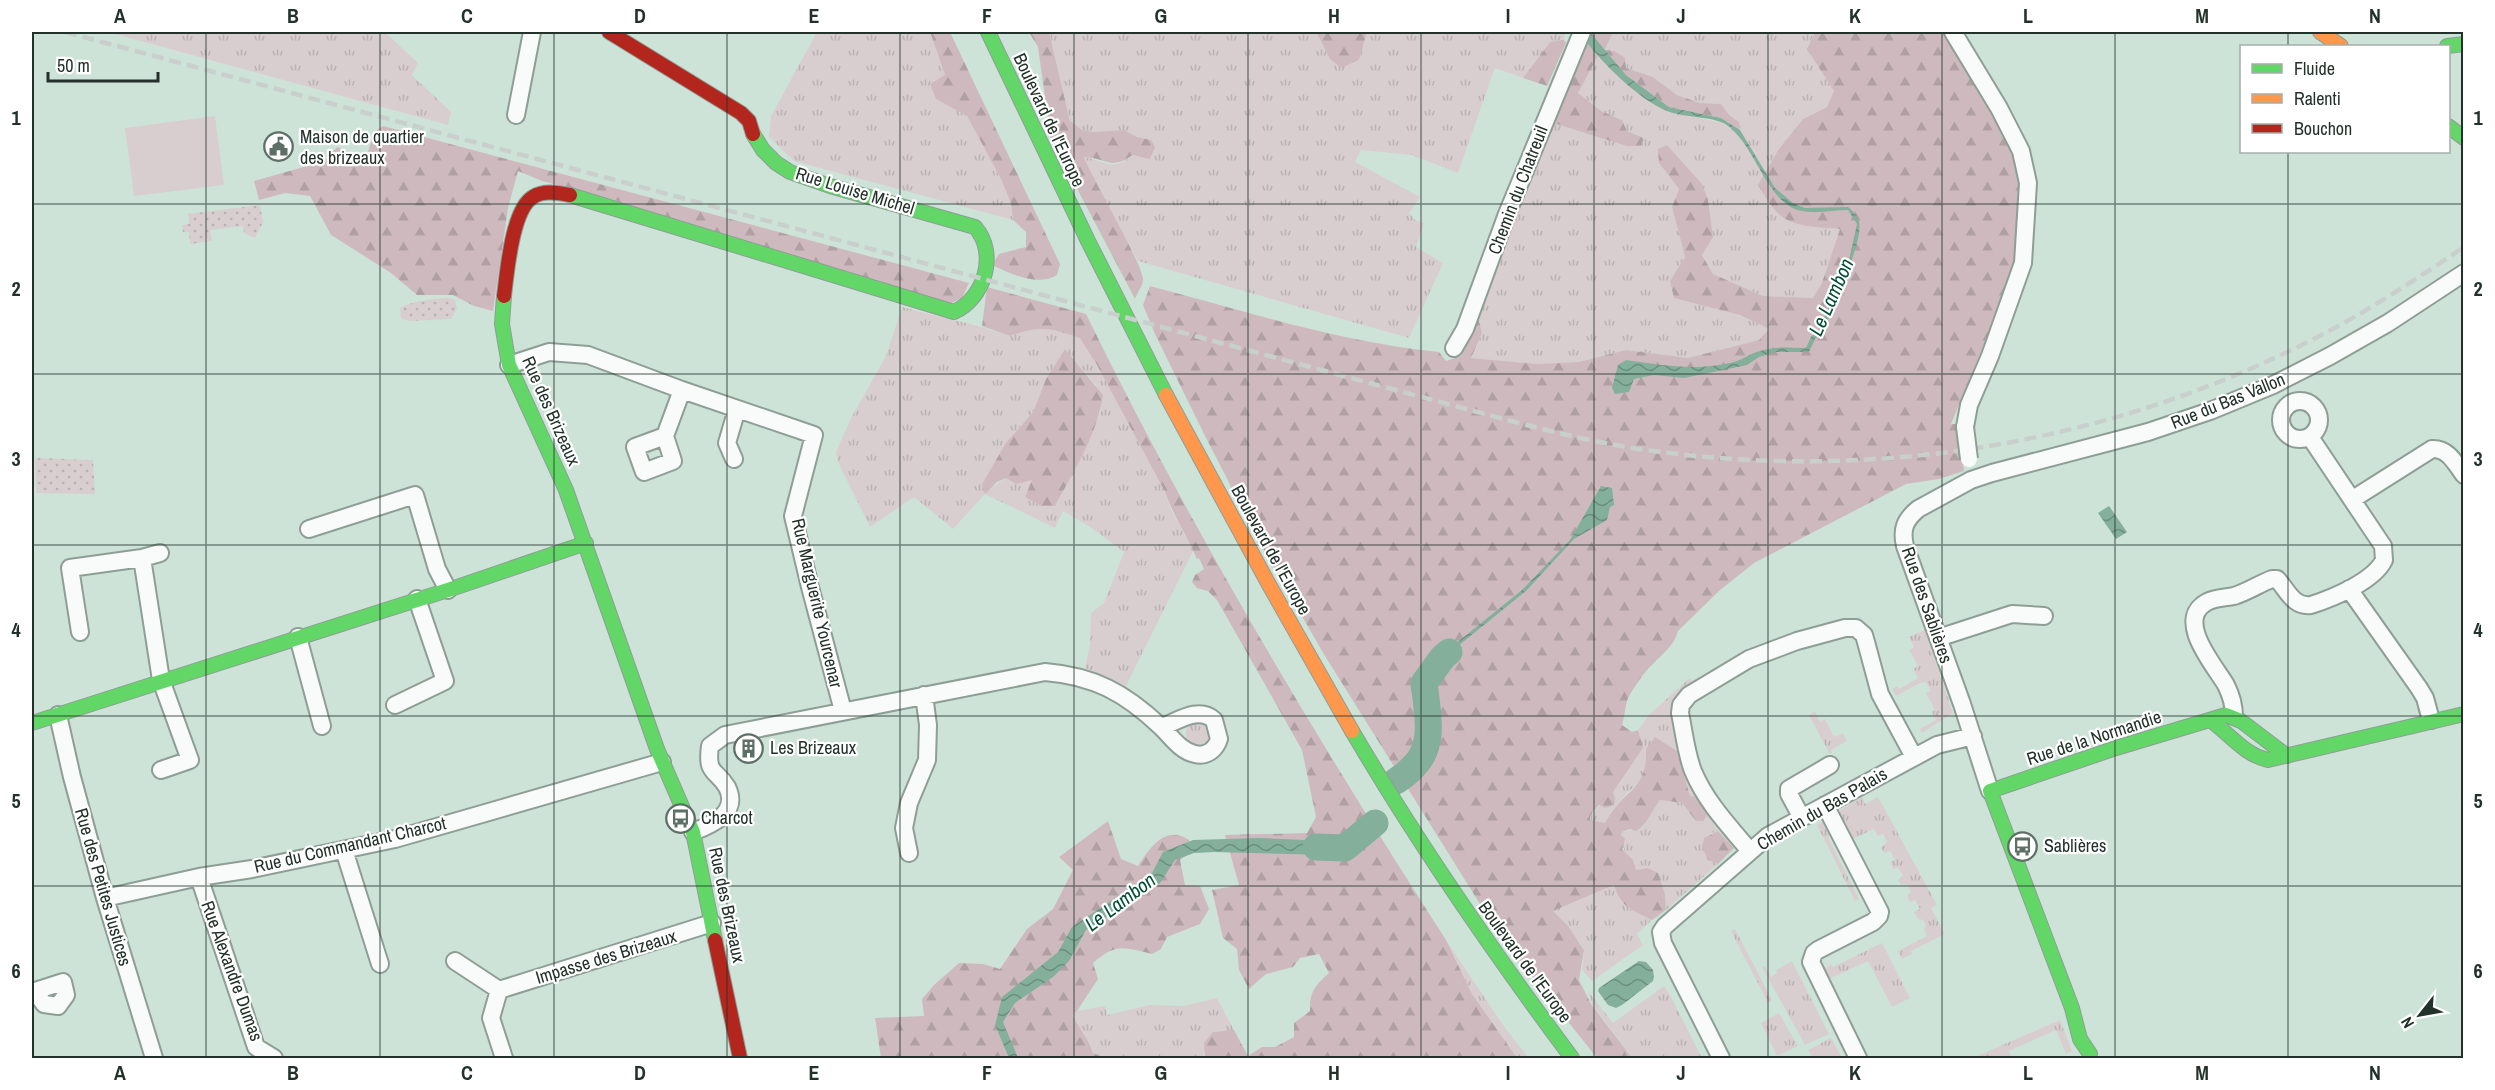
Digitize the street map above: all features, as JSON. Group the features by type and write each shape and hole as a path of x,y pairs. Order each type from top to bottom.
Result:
{"main road":[{"name":"Rue Louise Michel","path":"609,32 741,113 749,121 754,137 763,150 776,163 790,172 841,190 975,227 982,232 988,247 979,289"},
{"name":"Boulevard de l'Europe","path":"988,32 1087,244 1209,477 1336,702 1448,883 1572,1059"},
{"path":"2320,32 2340,45"},
{"path":"2450,128 2463,138"},
{"name":"Rue des Brizeaux","path":"740,1059 693,832 662,762 586,543 542,433 509,365 502,321 504,289 518,221 525,203 535,196 545,192 572,195 944,310 962,310 973,301 979,289"},
{"path":"32,723 448,590 586,543"},
{"path":"2210,720 2252,756 2268,760 2463,714"},
{"name":"Rue de la Normandie","path":"1990,791 2226,715 2234,716"},
{"path":"2234,716 2269,746 2287,756"},
{"name":"Rue des Sablières","path":"1990,791 2072,1008 2087,1033 2091,1057"}],"street":[{"path":"516,115 532,32"},
{"path":"1953,32 1999,108 2021,151 2028,183 2023,263 1990,356 1969,405 1965,427 1971,480"},
{"name":"Chemin du Chatreuil","path":"1454,348 1465,329 1507,214 1580,36"},
{"name":"Rue du Bas Vallon","path":"1971,480 2148,432 2241,398 2330,356 2388,323 2463,273"},
{"name":"Rue Marguerite Yourcenar","path":"509,365 549,352 588,355 681,390 814,435 793,516 843,711"},
{"path":"665,436 681,390"},
{"path":"734,459 727,443 737,409"},
{"path":"2234,716 2231,697 2209,662 2195,630 2194,621 2202,605 2216,598 2235,596 2272,579 2277,579 2294,601 2304,606 2349,589 2377,572 2384,560 2383,546 2310,437"},
{"path":"2353,499 2432,449 2439,448 2446,452 2463,475"},
{"name":"Rue des Sablières","path":"1971,480 1918,509 1905,522 1903,529 1905,546 1990,791"},
{"path":"309,529 416,495 437,569 448,590"},
{"path":"80,632 70,568 142,558 160,553"},
{"path":"142,558 161,680 190,760 161,770"},
{"path":"2349,589 2419,688 2425,698 2431,720"},
{"path":"395,705 446,681 417,599"},
{"path":"1938,638 2012,614 2044,616"},
{"path":"1750,851 1701,788 1693,770 1680,713 1681,705 1689,695 1732,670 1778,647 1845,627 1856,628 1864,635 1880,694 1914,758"},
{"path":"298,638 322,726"},
{"path":"693,832 718,821 727,812 730,800 726,786 711,768 710,746 716,739 725,735 1046,672 1086,678 1107,687 1134,704 1162,727"},
{"path":"909,853 904,828 909,803 927,760 928,725 924,695"},
{"name":"Rue des Petites Justices","path":"58,715 72,777 105,898 154,1059"},
{"name":"Chemin du Bas Palais","path":"1721,1059 1663,943 1661,932 1665,926 1761,840 1945,742 1972,736"},
{"name":"Rue du Commandant Charcot","path":"105,898 199,877 252,869 395,839 536,796 662,762"},
{"path":"1802,818 1789,794 1789,789 1830,765"},
{"path":"1825,805 1880,912 1873,922 1818,950 1811,958 1812,967 1858,1059"},
{"path":"344,850 380,964"},
{"name":"Rue Alexandre Dumas","path":"199,877 256,1047 274,1059"},
{"name":"Impasse des Brizeaux","path":"499,990 712,923"},
{"path":"455,961 499,990 491,1018 504,1059"}],"green space":[{"path":"108,32 385,32 418,63 412,75 451,112 448,125"},
{"path":"817,32 930,32 945,75 936,98 967,116 1001,179 1011,204 1013,220 794,161 769,137 771,116"},
{"path":"930,32 950,32 1060,264 1057,275 1042,280 1024,278 992,265 999,254 1026,247 1026,232 1013,220 1011,204 1001,179 967,116 936,99 930,84 945,75"},
{"path":"1029,32 1049,32 1070,121 1082,130 1093,132 1124,130 1137,137 1151,140 1155,147 1150,159 1133,155 1113,163 1084,157 1136,259 1143,281 1135,299 1051,139 1038,47"},
{"path":"1049,32 1316,32 1330,59 1359,60 1367,32 1565,32 1564,40 1550,42 1523,78 1495,68 1458,173 1412,155 1361,150 1355,162 1420,197 1409,213 1415,220 1424,223 1416,247 1443,263 1409,338 1138,261 1092,177 1084,157 1108,164 1120,163 1151,140 1137,137 1124,130 1093,132 1081,130 1070,121"},
{"path":"1316,32 1367,32 1359,60 1341,68 1330,59"},
{"path":"1590,32 1613,32 1605,50"},
{"path":"1613,32 1815,32 1807,49 1835,91 1827,107 1803,119 1778,150 1765,172 1740,130 1739,122 1729,116 1721,104 1700,103 1677,95 1653,77 1626,68 1605,51"},
{"path":"1815,32 1942,32 1961,58 2013,154 2020,183 2018,233 2011,279 1951,424 1958,424 1964,471 1939,479 1906,484 1754,563 1719,591 1678,631 1671,645 1646,671 1628,698 1622,725 1632,732 1638,730 1643,748 1613,792 1615,799 1611,806 1605,808 1599,805 1590,816 1590,820 1605,823 1619,803 1633,789 1643,774 1646,749 1655,737 1677,751 1690,796 1696,797 1708,814 1703,821 1696,821 1682,803 1660,800 1640,828 1636,831 1630,829 1622,832 1621,835 1625,839 1622,849 1633,860 1636,870 1648,868 1658,873 1665,894 1666,910 1652,920 1624,904 1614,885 1553,911 1568,926 1584,950 1579,980 1591,1004 1632,1058 1597,1058 1500,936 1325,656 1267,556 1204,434 1143,305 1150,286 1329,333 1439,352 1446,361 1461,356 1477,312 1482,333 1471,358 1537,364 1579,362 1626,350 1688,358 1759,340 1769,329 1740,315 1674,298 1670,281 1685,257 1672,207 1679,189 1659,163 1658,149 1667,145 1702,184 1708,200 1713,237 1702,255 1713,274 1763,296 1813,298 1822,283 1840,229 1811,226 1784,218 1769,203 1758,185 1778,150 1803,119 1827,107 1834,91 1807,49"},
{"path":"1583,37 1598,56 1578,93 1601,111 1622,120 1627,131 1644,138 1641,146 1627,146 1553,123"},
{"path":"1564,40 1566,43 1547,86 1523,78 1550,42"},
{"path":"1605,50 1616,52 1625,58 1626,68 1653,77 1677,95 1700,103 1721,104 1729,115 1739,122 1740,130 1721,118 1669,107 1626,75"},
{"path":"1598,56 1634,89 1667,111 1722,123 1738,133 1764,175 1814,227 1840,229 1822,284 1813,298 1763,296 1713,274 1702,255 1708,200 1659,163 1679,189 1672,207 1685,257 1670,281 1674,298 1740,314 1769,329 1760,340 1688,358 1626,350 1579,362 1537,364 1470,358 1482,333 1477,312 1553,123 1588,133 1644,138 1627,131 1622,120 1601,111 1578,93"},
{"path":"215,116 224,185 134,196 125,128"},
{"path":"383,126 969,283 962,298 947,305 611,199 542,181 518,171 508,208 493,311 474,306 453,295 417,295 391,273 331,235 310,196 285,193 259,200 254,181 325,161 337,147 354,154 368,152 374,132"},
{"path":"260,205 263,222 255,238 244,233 243,226 210,230 212,241 190,244 189,232 183,232 182,225 189,224 188,214"},
{"path":"987,287 1086,314 1169,475 1257,633 1446,940 1472,994 1517,1058 1203,1058 1205,1056 1204,1043 1213,1032 1234,1030 1248,1056 1262,1047 1275,1047 1294,1037 1294,1023 1310,1011 1314,990 1329,973 1319,954 1300,958 1293,967 1266,974 1249,989 1239,970 1237,949 1223,938 1212,890 1239,885 1225,835 1307,833 1316,817 1302,750 1217,600 1208,591 1197,588 1192,582 1195,575 1204,569 1199,558 1197,559 1165,492 1097,365 1080,338 1045,329 1029,330 1010,336 982,326"},
{"path":"449,298 455,300 457,308 451,319 409,321 401,318 400,308 406,305 424,300"},
{"path":"902,307 1009,336 1029,330 1045,329 1080,337 1165,492 1171,509 1193,551 1126,686 1085,668 1090,644 1091,613 1104,603 1124,552 1090,527 1063,511 1055,528 985,494 953,529 914,497 870,527 838,462 836,452 851,418 886,356","holes":["1065,350 1096,385 1101,411 1081,457 1056,505 1032,480 1006,478 988,490 982,484 1017,430 1033,412 1046,379"]},
{"path":"1065,349 1103,395 1096,424 1070,480 1055,506 1041,506 1025,497 1032,480 1016,484 1006,478 997,482 985,494 982,484 1006,443 1033,412 1046,379"},
{"path":"35,458 93,460 95,494 36,493"},
{"path":"1925,630 1953,713 1922,733 1920,729 1936,720 1932,712 1935,710 1926,693 1931,691 1926,682 1896,696 1892,689 1897,686 1899,689 1918,678 1913,669 1918,666 1909,650 1914,647 1909,637"},
{"path":"1690,678 1694,685 1679,738 1675,740 1677,746 1681,745 1713,816 1710,818 1718,831 1710,834 1708,860 1718,864 1666,910 1665,894 1658,873 1636,871 1623,848 1622,832 1642,828 1651,810 1660,800 1682,803 1696,821 1677,751 1646,749 1647,766 1642,780 1627,793 1610,813 1605,823 1590,820 1590,816 1613,792 1642,748 1638,730 1650,714"},
{"path":"1815,711 1820,722 1825,719 1834,737 1843,733 1847,741 1831,750 1832,753 1829,753 1809,715"},
{"path":"1199,721 1208,725 1212,734 1208,743 1199,747 1190,743 1186,734 1190,725"},
{"path":"1862,797 1865,804 1878,797 1937,905 1931,908 1945,934 1911,951 1912,954 1902,959 1898,951 1927,936 1924,929 1926,925 1923,920 1918,919 1914,912 1920,909 1915,900 1910,902 1907,896 1911,892 1907,884 1901,885 1898,880 1903,875 1898,868 1893,869 1890,863 1895,859 1890,851 1884,853 1881,847 1887,842 1883,834 1878,836 1874,829 1853,839 1839,813 1840,810"},
{"path":"1108,821 1121,859 1138,866 1153,846 1165,836 1180,836 1189,840 1192,851 1180,860 1185,885 1200,886 1209,909 1200,924 1167,937 1161,949 1152,954 1121,948 1108,952 1093,963 1098,979 1072,1015 1093,1053 1107,1058 881,1058 875,1018 924,1016 922,999 959,963 983,964 1000,969 1027,929 1053,909 1073,870 1059,857"},
{"path":"1822,822 1827,828 1829,839 1859,899 1855,901 1817,825"},
{"path":"1718,831 1734,848 1718,864 1708,860 1702,847 1704,838"},
{"path":"1614,885 1624,904 1652,920 1637,934 1643,945 1592,981 1582,970 1584,950 1581,944 1553,911"},
{"path":"1735,929 1771,1002 1768,1003 1731,931"},
{"path":"1446,940 1505,1028 1529,1058 1517,1058 1512,1052 1472,994"},
{"path":"1882,943 1910,998 1892,1007 1868,961 1829,979 1824,969 1832,964 1833,967"},
{"path":"1792,961 1829,1034 1805,1045 1762,967 1765,966 1771,977 1777,973 1776,970"},
{"path":"1664,986 1702,1058 1632,1058 1592,1004 1588,991 1613,1023"},
{"path":"1217,998 1234,1030 1213,1032 1203,1058 1107,1058 1093,1053 1072,1015 1077,1011 1105,1006 1107,1015 1150,1005 1184,1006"},
{"path":"1779,1013 1798,1046 1777,1056 1761,1023"},
{"path":"2060,1020 2072,1051 2066,1054 2056,1030 2009,1051 2012,1058 1973,1058"},
{"path":"1831,1038 1842,1058 1813,1058 1808,1050"}],"water":[{"path":"1579,32 1590,32 1626,75 1669,107 1721,118 1740,130 1775,188 1793,203 1805,208 1848,207 1856,216 1859,231 1852,260 1822,332 1815,339 1809,352 1776,352 1759,357 1747,365 1684,378 1654,375 1634,379 1629,392 1615,394 1612,388 1618,365 1626,360 1704,367 1734,362 1766,349 1806,348 1811,337 1819,329 1849,260 1857,224 1848,210 1808,212 1790,207 1770,186 1745,144 1725,124 1674,113 1655,105 1618,77"},
{"path":"1601,486 1612,488 1614,505 1610,507 1607,520 1574,539 1526,591 1448,654 1435,668 1426,689 1430,727 1426,749 1424,744 1428,726 1422,691 1430,669 1444,653 1522,590 1570,540"},
{"path":"2109,506 2127,532 2116,539 2098,513"},
{"path":"1259,838 1351,842 1355,852 1326,855 1214,852 1194,853 1175,860 1160,883 1086,930 1069,961 1053,977 1015,1003 1003,1022 1018,1058 1009,1058 995,1025 1002,997 1058,952 1072,927 1152,873 1163,852 1193,840"},
{"path":"1639,961 1646,962 1653,970 1653,981 1622,1005 1616,1008 1608,1005 1598,991 1599,988"}],"waterway":[{"name":"Le Lambon","path":"1396,781 1421,758 1428,738 1424,683 1449,652"},
{"name":"Le Lambon","path":"1316,847 1345,848 1375,823"}],"railway":[{"path":"65,32 1511,421 1618,445 1741,460 1829,461 1916,456 2002,444 2087,425 2171,400 2252,368 2331,330 2399,290 2464,247"}],"traffic: fast":[{"path":"988,32 1088,241 1166,395"},
{"path":"2450,46 2464,44"},
{"path":"2450,128 2464,138"},
{"path":"570,195 954,312 974,296 985,274 987,262 986,249 975,227 830,186 790,172 776,163 763,150 753,134"},
{"path":"504,296 502,324 509,365 566,490 657,749 693,832 715,940"},
{"path":"32,723 448,590 586,543"},
{"path":"2210,720 2251,753 2268,760 2464,714"},
{"path":"2090,1054 2080,1039 2072,1008 1990,791 2116,748 2226,715 2241,721 2287,756"},
{"path":"1352,731 1458,898 1572,1058"}],"traffic: slow":[{"path":"2320,32 2340,45"},
{"path":"1166,395 1268,583 1352,731"}],"traffic: jam":[{"path":"609,32 741,113 749,121 753,134"},
{"path":"504,296 515,228 526,204 533,197 542,193 570,195"},
{"path":"715,940 740,1058"}],"place":[{"name":"Maison de quartier des brizeaux","path":"279,147"},
{"name":"Les Brizeaux","path":"749,748"},
{"name":"Charcot","path":"680,818"},
{"name":"Sablières","path":"2023,846"}]}
